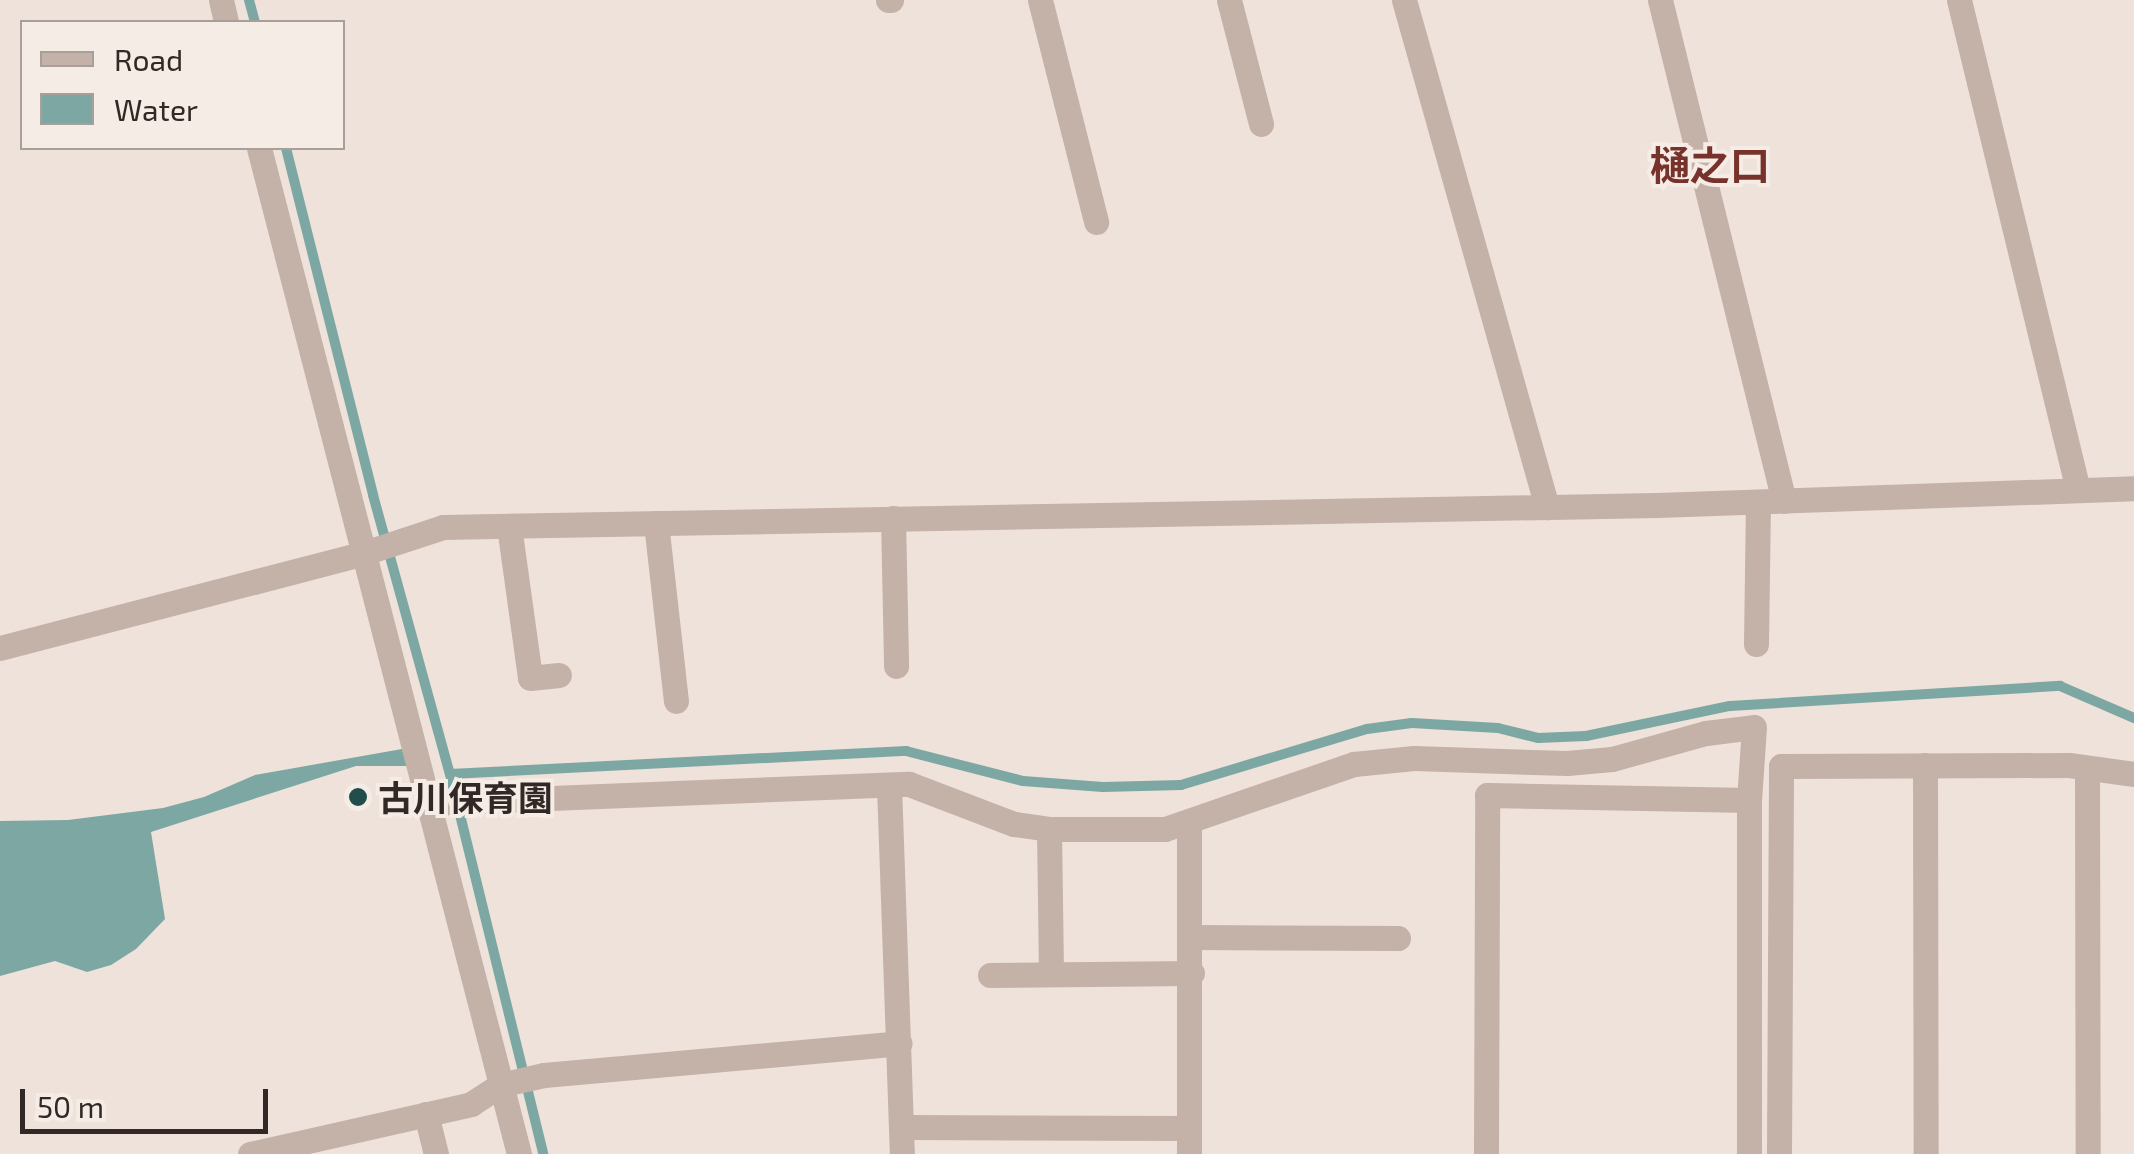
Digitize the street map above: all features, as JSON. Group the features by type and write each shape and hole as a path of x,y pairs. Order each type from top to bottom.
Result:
{"street":[{"path":"1040,0 1096,222"},
{"path":"1228,0 1261,124"},
{"path":"1404,0 1547,507"},
{"path":"1660,0 1771,501 1756,644"},
{"path":"1959,0 2078,490"},
{"path":"260,150 519,1154"},
{"path":"0,648 364,553 443,527 1547,507 2134,488"},
{"path":"892,518 896,666"},
{"path":"656,523 676,701"},
{"path":"509,526 530,678 559,676"},
{"path":"428,803 909,784 1014,824 1049,829 1165,829 1354,764 1414,758 1582,762 1754,727 1748,800 1749,1154"},
{"path":"1925,765 1926,1154"},
{"path":"1779,1154 1781,766 2087,768 2134,774"},
{"path":"2087,768 2088,1154"},
{"path":"889,785 902,1154"},
{"path":"1486,1154 1487,795 1748,800"},
{"path":"1189,822 1189,1154"},
{"path":"1049,829 1051,974"},
{"path":"1748,869 1780,869"},
{"path":"1192,937 1398,938"},
{"path":"990,975 1192,973"},
{"path":"250,1154 344,1144 426,1114 472,1104 500,1085 544,1075 900,1043"},
{"path":"1749,1100 1780,1100"},
{"path":"426,1114 436,1154"},
{"path":"902,1127 1189,1128"}],"water":[{"path":"402,749 407,766 356,766 151,832 165,919 136,949 111,965 87,972 55,961 0,976 0,821 68,820 163,808 204,797 255,775"}],"waterway":[{"path":"249,0 254,20"},
{"path":"287,150 373,495 450,774 543,1154"},
{"path":"450,774 906,751 1023,781 1103,787 1181,785 1367,729 1412,723 1498,728 1538,738 1586,736 1730,706 2060,686 2134,718"}],"place":[{"name":"古川保育園","path":"358,797"}],"district":[{"name":"樋之口","path":"1710,164"}]}
